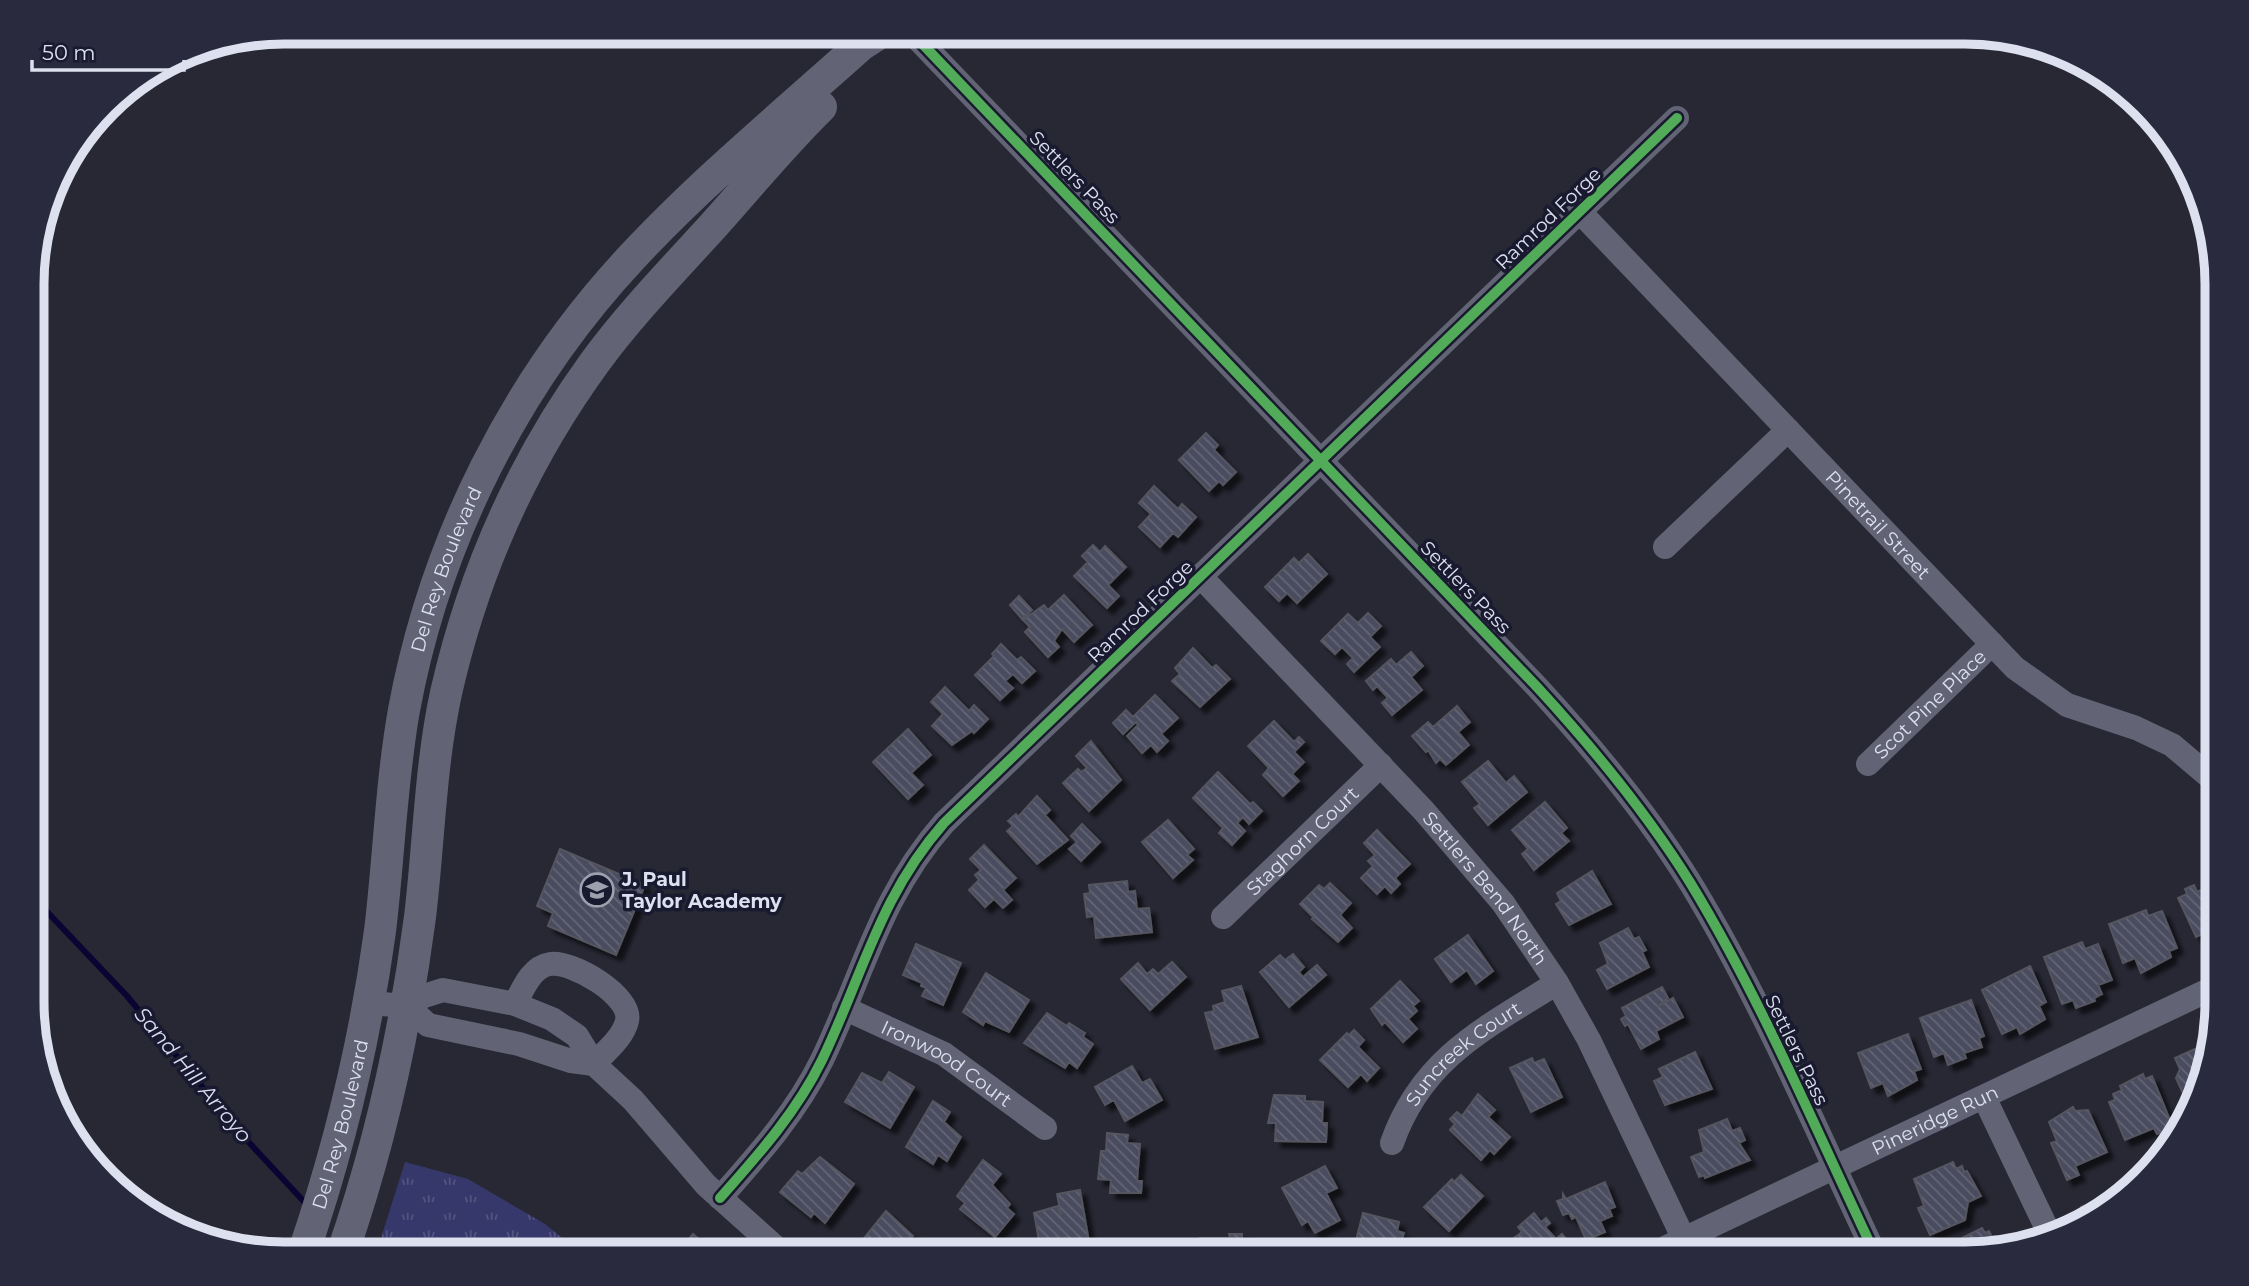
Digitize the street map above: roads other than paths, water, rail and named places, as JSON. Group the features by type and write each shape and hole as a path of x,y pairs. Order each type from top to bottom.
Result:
{"main road":[{"name":"Del Rey Boulevard","path":"307,1242 327,1180 355,1072 369,1003 384,896 394,786 411,677 442,571 469,504 496,449 561,344 630,259 690,199 863,44"},
{"name":"Del Rey Boulevard","path":"346,1242 370,1164 407,1006 420,912 433,766 446,694 476,588 519,486 574,391 617,333 805,123 887,44"}],"street":[{"name":"Settlers Pass","path":"922,44 1546,696 1645,816 1690,883 1734,961 1869,1242"},
{"name":"Ramrod Forge","path":"720,1198 799,1101 822,1061 889,900 927,842 959,807 1677,118"},
{"name":"Pinetrail Street","path":"1580,212 1992,644 2048,693 2087,713 2154,735 2191,758 2205,771"},
{"path":"1665,547 1788,430"},
{"name":"Settlers Bend North","path":"1201,577 1381,765 1485,880 1557,984 1602,1068 1686,1242"},
{"name":"Scot Pine Place","path":"1868,764 1992,644"},
{"name":"Staghorn Court","path":"1223,917 1381,765"},
{"path":"515,1004 532,973 549,964 568,966 611,990 625,1003 627,1019 620,1035 594,1064"},
{"name":"Suncreek Court","path":"1392,1143 1412,1099 1447,1056 1468,1038 1557,984"},
{"path":"369,1003 407,1006 424,996 443,990 515,1004 569,1030 584,1044 594,1064 633,1100 691,1169 770,1242"},
{"name":"Pineridge Run","path":"1697,1242 1835,1168 2205,992"},
{"path":"407,1006 428,1025 519,1044 571,1061 594,1064"},
{"name":"Ironwood Court","path":"844,1008 944,1054 1045,1128"},
{"path":"1984,1097 2048,1228"}],"waterway":[{"name":"Sand Hill Arroyo","path":"44,909 127,996 243,1136 309,1207"}],"place":[{"name":"J. Paul Taylor Academy","path":"597,890"}]}
